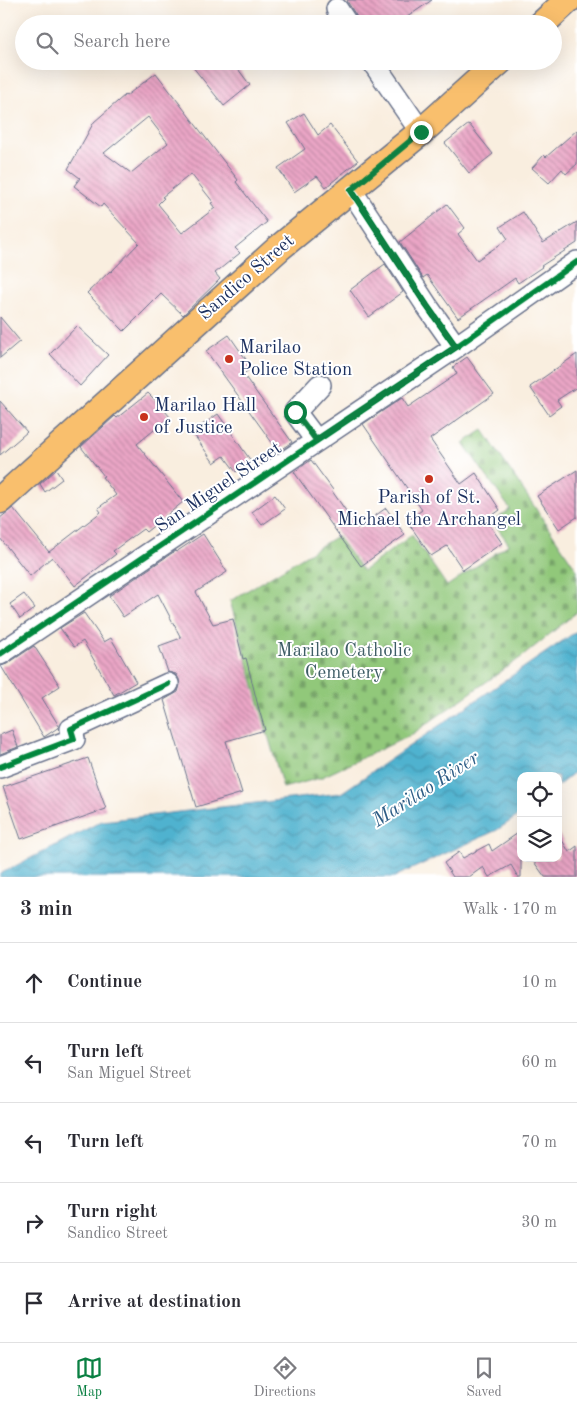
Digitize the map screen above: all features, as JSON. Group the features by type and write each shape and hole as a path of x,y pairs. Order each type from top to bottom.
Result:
{"main road":[{"path":"552,15 568,0"},
{"name":"Sandico Street","path":"0,500 260,265 421,132 490,70"}],"street":[{"path":"378,70 421,132"},
{"path":"351,190 456,347"},
{"name":"San Miguel Street","path":"0,654 456,347 577,262"},
{"path":"316,440 295,412 320,385"},
{"path":"0,767 74,739 71,729 168,684"}],"green space":[{"name":"Marilao Catholic Cemetery","path":"483,430 577,570 577,612 523,656 411,735 320,778 283,788 230,601 337,536 363,571 412,535 447,586 509,544 493,522 510,509 463,443"}],"water":[{"name":"Marilao River","path":"577,631 577,770 562,783 562,772 517,772 517,817 497,830 394,877 0,877 0,874 102,821 341,793"}],"building":[{"path":"432,0 410,15 356,15 347,1"},
{"path":"195,70 239,70 250,85 224,106"},
{"path":"156,73 238,180 236,182 267,222 235,248 240,253 215,273 220,279 183,315 161,294 124,331 87,293 139,243 103,204 101,207 74,186 80,178 68,169 94,122","holes":["148,117 168,143 131,173 104,153","191,174 213,202 211,203 215,208 182,233 158,204 164,198 162,197"]},
{"path":"304,113 318,135 330,125 358,161 326,187 317,176 294,192 278,168 305,149 288,123"},
{"path":"469,124 493,154 469,173 445,143"},
{"path":"577,130 577,164 566,174 562,169 549,183 532,168 544,155 546,157"},
{"path":"447,204 465,228 458,234 477,260 508,239 500,227 523,212 543,243 577,222 577,243 518,283 515,278 458,318 427,275 423,278 400,242"},
{"path":"385,264 403,292 369,317 350,290"},
{"path":"0,317 20,341 0,358"},
{"path":"77,326 108,355 80,386 50,354"},
{"path":"229,335 252,368 243,374 292,442 280,450 275,443 273,444 206,351"},
{"path":"577,354 577,387 557,400 561,406 549,415 530,387"},
{"name":"Parish of St. Michael the Archangel","path":"467,357 494,394 430,439 461,484 476,473 500,510 486,520 502,543 463,570 447,546 431,556 407,521 422,510 363,424 402,398 408,407 457,374 453,367"},
{"path":"148,393 170,417 137,444 183,502 146,532 143,529 113,551 116,554 75,586 52,557 30,576 0,538 0,518 13,508 49,552 101,512 98,508 116,495 81,447 115,416 117,418"},
{"path":"0,401 27,432 0,455"},
{"path":"218,414 251,461 236,472 224,456 214,463 192,432"},
{"path":"311,460 358,528 386,508 405,535 361,566 294,472"},
{"path":"56,470 62,479 45,492 40,484"},
{"path":"577,470 577,517 559,529 537,496"},
{"path":"275,495 285,509 262,525 252,512"},
{"path":"203,534 227,572 196,592 213,624 233,619 243,659 246,658 265,730 226,741 242,793 196,807 164,700 178,692 179,679 176,674 168,672 159,646 181,638 158,594 123,617 109,596"},
{"path":"24,594 35,608 20,619 10,604"},
{"path":"84,613 104,642 111,638 136,682 114,695 83,641 74,647 60,628"},
{"path":"34,646 60,686 42,698 59,726 44,737 1,666"},
{"path":"12,730 18,747 0,754 0,735"},
{"path":"88,758 106,809 21,839 3,787"},
{"path":"517,834 517,862 521,862 521,877 518,877 511,865 489,877 483,867 469,877 453,877 444,863 459,852 463,858 489,844 492,851"},
{"path":"562,840 569,852 577,846 577,877 545,877 534,862 562,862"}],"cycle path":[{"path":"351,190 456,347"},
{"path":"0,654 456,347 577,262"},
{"path":"0,767 74,739 71,729 168,684"}],"place":[{"name":"Marilao Police Station","path":"229,359"},
{"name":"Marilao Hall of Justice","path":"144,417"},
{"name":"Parish of St. Michael the Archangel","path":"429,479"}],"route":[{"path":"295,412 316,440 456,347 351,190 421,132"}]}
